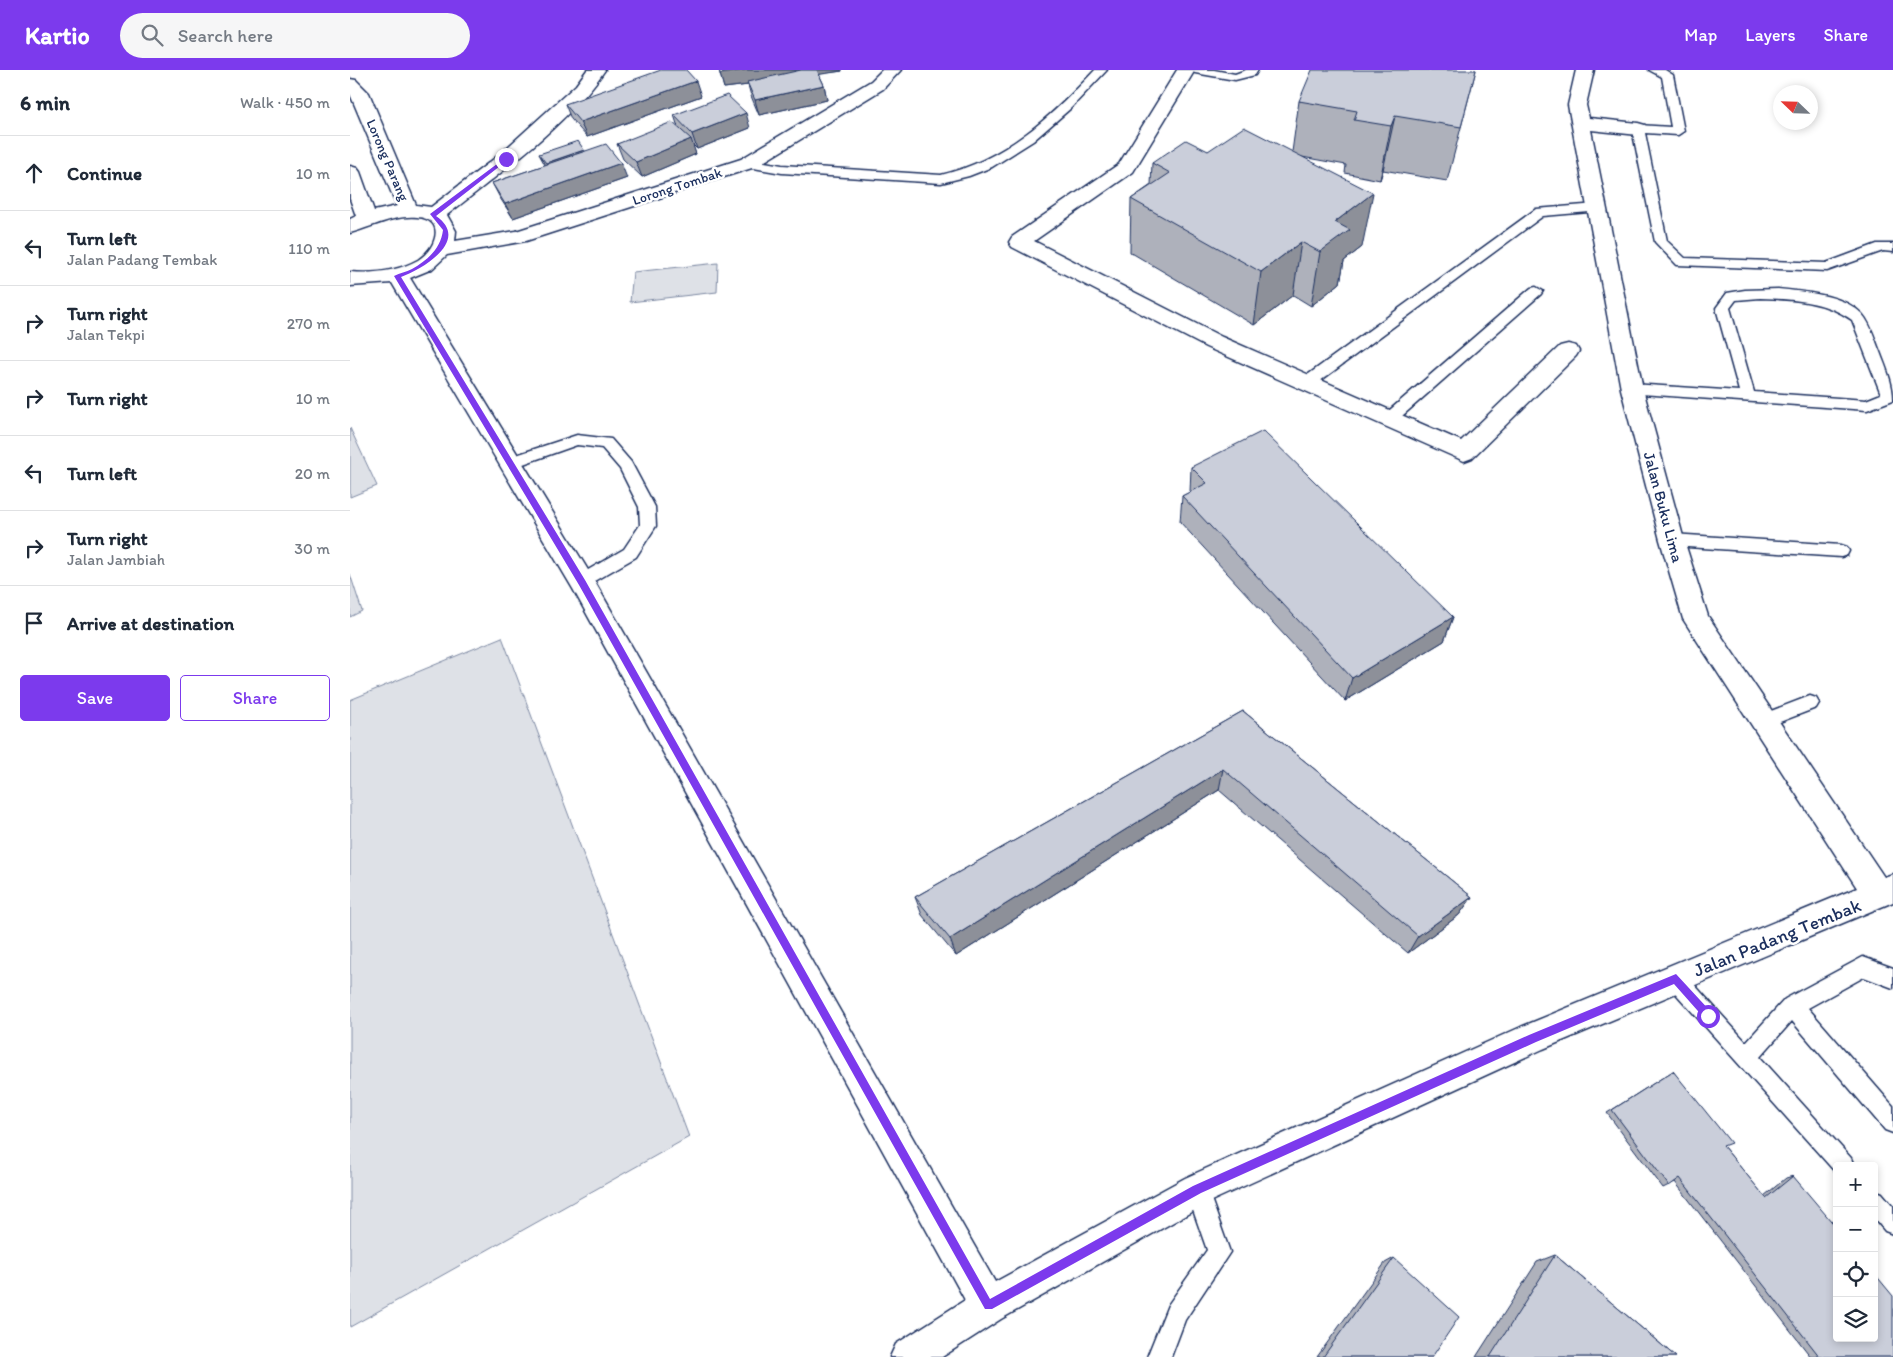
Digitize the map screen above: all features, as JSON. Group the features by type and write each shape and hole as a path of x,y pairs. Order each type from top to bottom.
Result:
{"street":[{"path":"432,216 506,159 582,89 596,70"},
{"name":"Lorong Tombak","path":"440,250 519,237 748,163 877,85 892,70"},
{"path":"1186,70 1126,168 1020,242 1214,342 1464,452 1568,351"},
{"name":"Jalan Buku Lima","path":"1585,70 1577,105 1632,389 1672,540 1696,619 1764,721 1886,891"},
{"name":"Lorong Parang","path":"350,84 360,93 410,210"},
{"path":"1581,123 1638,128"},
{"path":"350,172 359,223 381,214 410,210 432,216 442,222 446,230 445,240 440,250 415,270 380,280 350,279"},
{"path":"398,276 509,464 582,582 988,1306"},
{"name":"Jalan Padang Tembak","path":"908,1357 988,1306 1197,1190 1532,1038 1886,891"}],"lane":[{"path":"748,163 782,169 941,179 959,176 981,168 1010,152 1053,118 1101,70"},
{"path":"1195,70 1235,77 1251,73 1252,70"},
{"path":"1655,70 1667,75 1678,131 1638,128 1661,242 1682,262 1827,267 1882,247 1893,248"},
{"path":"1307,383 1540,212 1597,208"},
{"path":"1388,418 1536,291"},
{"path":"1632,389 1748,397 1867,404 1889,396 1858,318 1840,307 1811,298 1746,293 1732,296 1724,308 1748,397"},
{"path":"509,464 577,440 606,443 626,466 647,507 648,526 630,552 582,582"},
{"path":"1672,540 1841,550"},
{"path":"1764,721 1810,703"},
{"path":"1747,1056 1792,1006 1863,967 1893,978"},
{"path":"1676,979 1747,1056 1840,1162"},
{"path":"1792,1006 1893,1122"},
{"path":"1159,1357 1176,1313 1218,1252 1197,1190"},
{"path":"1878,1206 1893,1223"}],"shaded area":[{"path":"718,263 717,292 630,302 633,272"},
{"path":"350,428 377,486 350,497"},
{"path":"350,574 362,611 350,617"},
{"path":"502,637 689,1137 350,1327 350,700"}],"building":[{"path":"661,70 686,70 696,81 580,122 565,104"},
{"path":"719,70 745,70 720,74"},
{"path":"801,70 817,70 824,85 755,100 747,82"},
{"path":"1312,70 1476,70 1461,127 1395,116 1391,126 1354,120 1357,111 1299,101"},
{"path":"727,95 746,113 692,134 674,115"},
{"path":"672,122 691,139 636,162 617,144"},
{"path":"1244,127 1373,193 1335,222 1350,230 1320,252 1301,242 1261,272 1131,199 1170,173 1152,163 1186,140 1208,151"},
{"path":"578,141 584,150 546,163 539,154"},
{"path":"606,144 621,163 505,204 492,183"},
{"path":"1263,431 1453,617 1352,678 1182,496 1207,483 1191,467"},
{"path":"1243,711 1472,897 1418,936 1223,769 950,939 915,897"},
{"path":"1673,1071 1731,1143 1723,1146 1766,1198 1793,1176 1833,1223 1833,1342 1878,1342 1878,1278 1893,1296 1893,1357 1820,1357 1680,1178 1669,1186 1612,1110"},
{"path":"1555,1255 1676,1357 1490,1357"},
{"path":"1394,1258 1459,1317 1432,1357 1323,1357"}],"route":[{"path":"506,159 432,216 442,222 446,230 445,240 440,250 429,261 415,270 398,276 509,464 582,582 988,1306 1197,1190 1532,1038 1676,979 1708,1016"}]}
